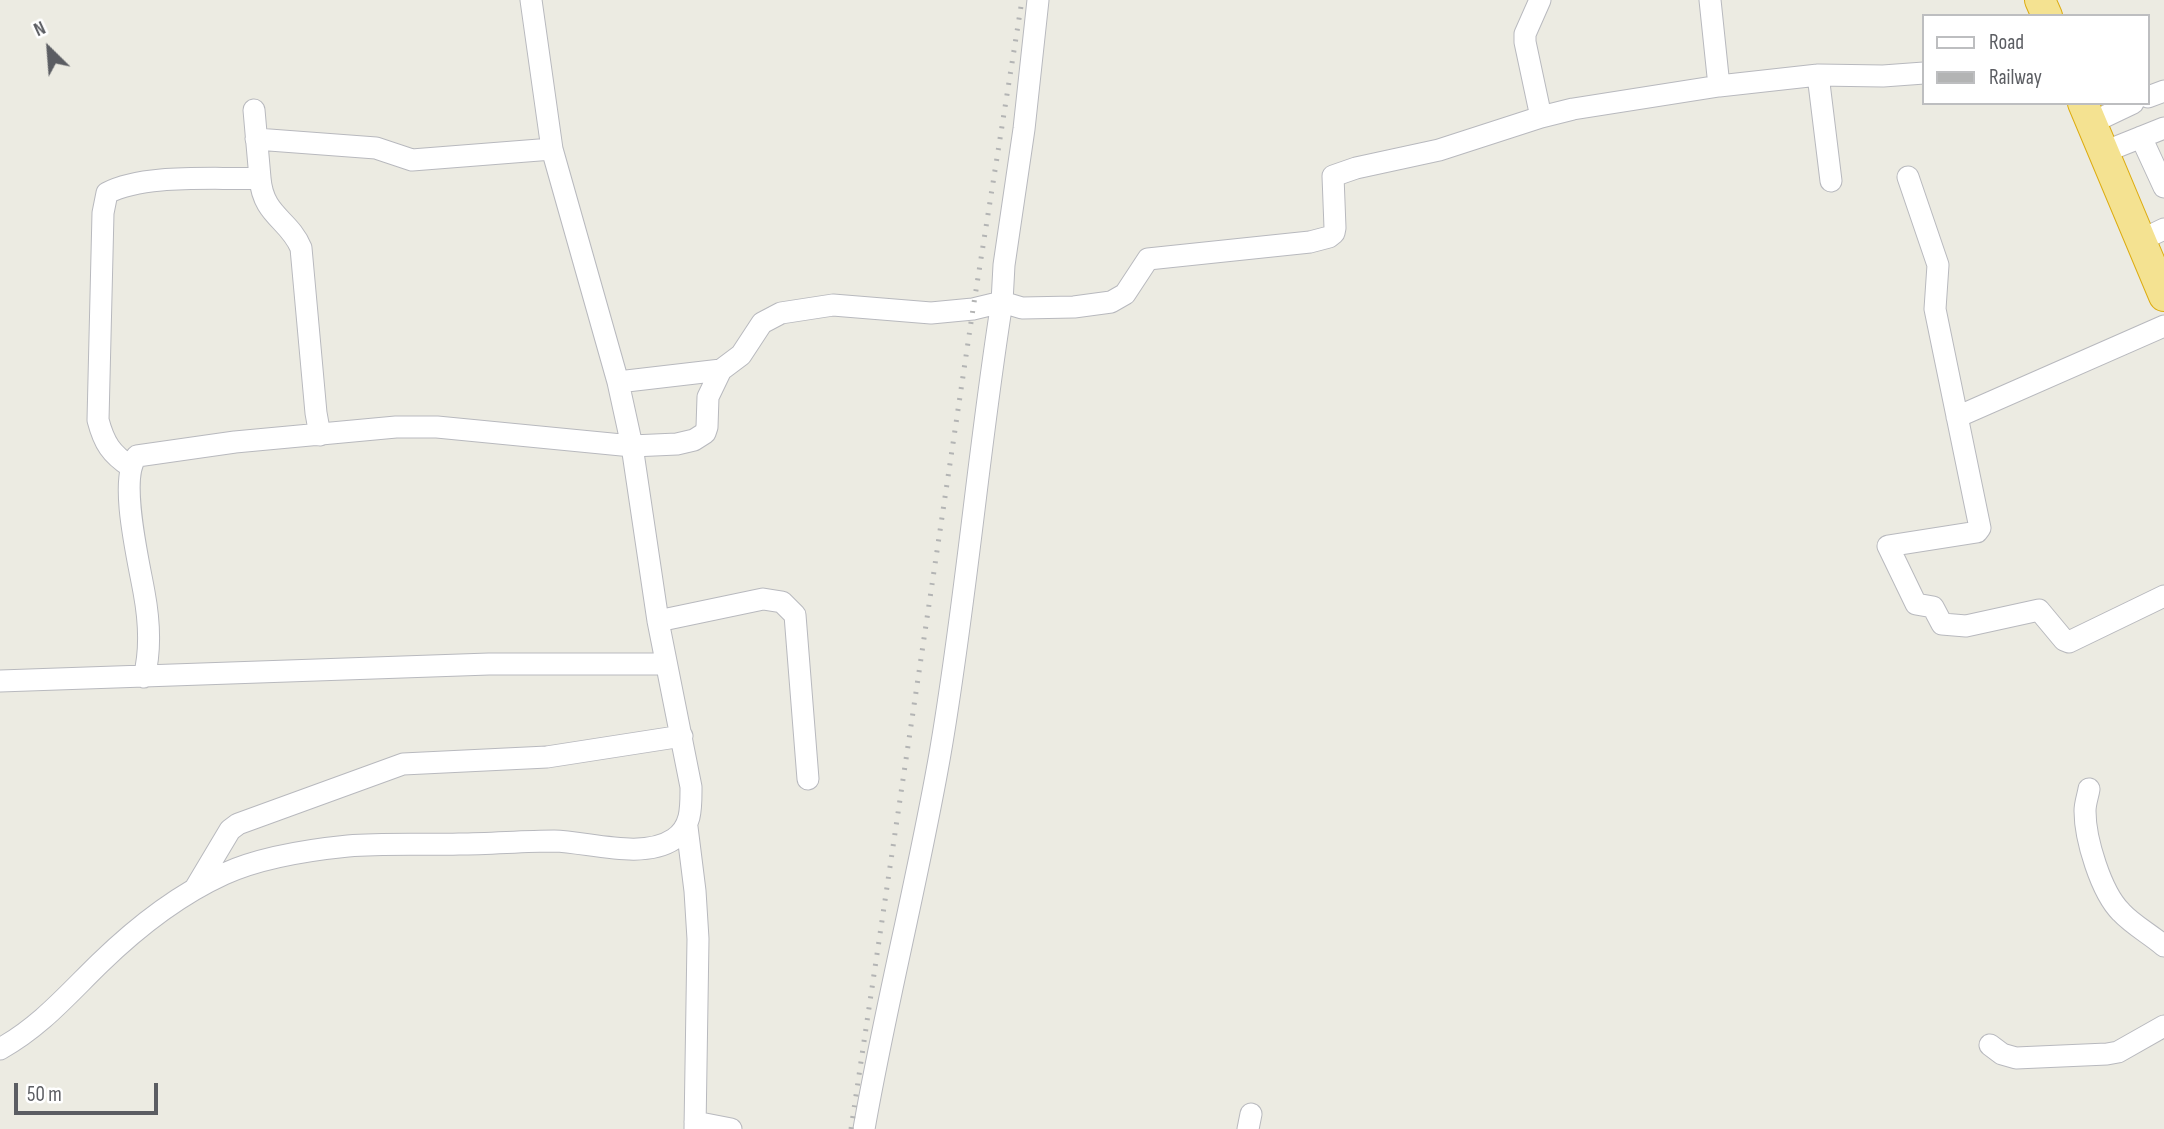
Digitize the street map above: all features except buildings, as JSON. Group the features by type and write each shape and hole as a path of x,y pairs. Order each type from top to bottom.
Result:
{"highway":[{"path":"2087,113 2104,152 2153,235 2164,296"}],"street":[{"path":"531,0 552,149 618,382 632,446 658,621 691,787 687,827 698,939 695,1125 731,1129"},
{"path":"864,1129 940,752 1002,302 1004,265 1021,155 1038,0"},
{"path":"1540,0 1525,34 1525,42 1541,117"},
{"path":"1710,0 1719,86"},
{"path":"144,677 148,661 145,594 128,489 131,463 137,456 235,442 396,427 437,427 632,446 677,444 694,440 705,433 708,397 721,370 741,355 762,323 791,310 833,305 931,313 974,309 1002,302 1022,309 1111,302 1125,294 1148,259 1299,244 1329,237 1335,228 1331,180 1335,174 1439,150 1573,109 1719,86 1818,75 1883,76 1923,73"},
{"path":"1818,75 1831,181"},
{"path":"2087,113 2124,105"},
{"path":"254,110 261,194 298,240 301,248 320,435"},
{"path":"2104,152 2164,128"},
{"path":"2141,137 2164,187"},
{"path":"256,139 376,148 412,160 552,149"},
{"path":"131,467 114,456 106,445 98,419 103,213 107,192 125,185 145,182 226,177 260,178"},
{"path":"1908,177 1938,265 1935,309 1980,530 1888,546 1916,604 1933,607 1942,624 1966,625 2039,610 2064,640 2069,642 2164,596"},
{"path":"1957,417 2164,326"},
{"path":"618,382 721,370"},
{"path":"658,621 763,598 782,602 795,614 808,779"},
{"path":"0,681 489,664 666,664"},
{"path":"196,888 230,830 238,824 403,764 420,761 547,757 682,736"},
{"path":"2089,789 2085,808 2087,830 2093,857 2110,897 2126,917 2164,946"},
{"path":"0,1049 41,1022 124,940 196,888 226,872 263,861 348,846 557,841 642,849 662,845 674,839 687,827"},
{"path":"1990,1045 2002,1054 2016,1058 2107,1054 2118,1052 2164,1026"}],"railway":[{"path":"851,1129 973,309 1022,0"}]}
